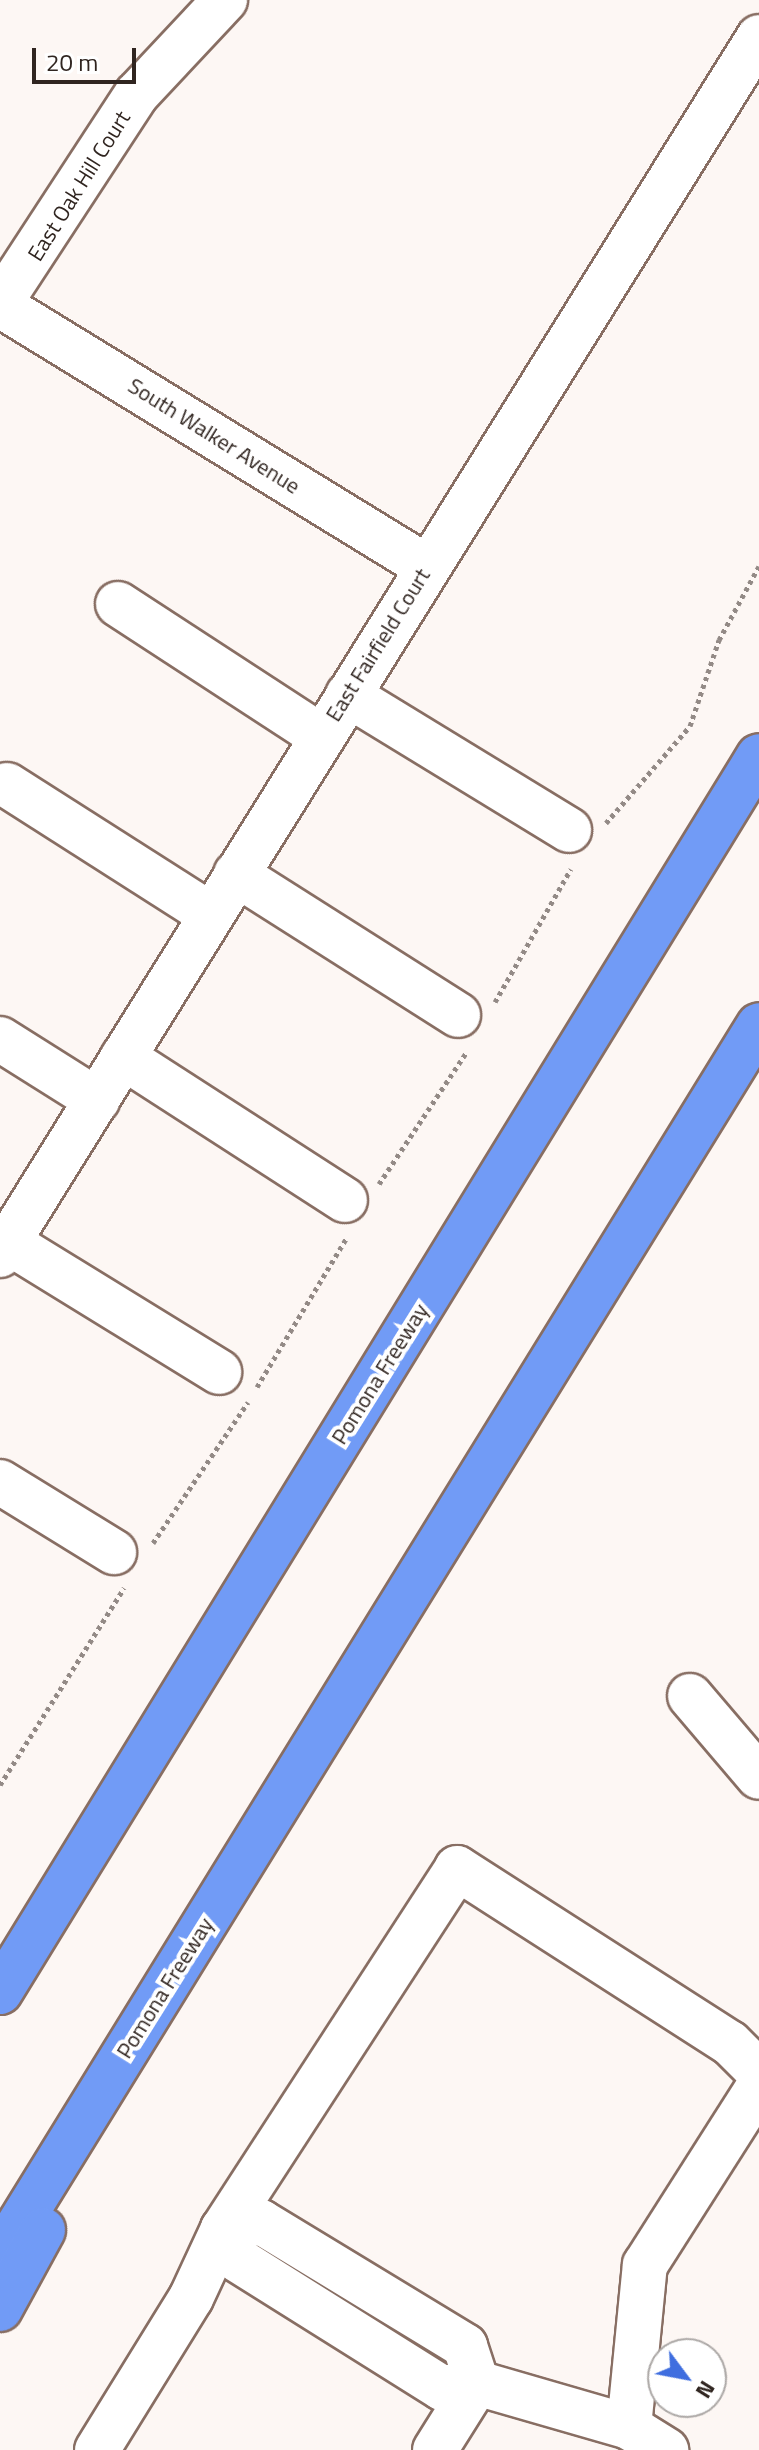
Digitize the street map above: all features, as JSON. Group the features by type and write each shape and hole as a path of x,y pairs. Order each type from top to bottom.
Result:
{"highway":[{"name":"Pomona Freeway","path":"0,1992 759,756"},
{"name":"Pomona Freeway","path":"0,2255 759,1025"},
{"path":"0,2309 249,1852"}],"street":[{"name":"East Oak Hill Court","path":"0,304 137,94 225,0"},
{"name":"East Fairfield Court","path":"4,1248 759,37"},
{"name":"South Walker Avenue","path":"0,304 427,567"},
{"path":"118,604 322,737"},
{"path":"348,695 582,840"},
{"path":"7,785 211,915"},
{"path":"236,874 473,1024"},
{"path":"0,1039 97,1100"},
{"path":"123,1057 356,1208"},
{"path":"4,1248 219,1372"},
{"path":"0,1482 129,1563"},
{"path":"690,1696 759,1777"},
{"path":"97,2450 191,2298 223,2229 457,1868 730,2043 759,2072"},
{"path":"629,2427 645,2265 759,2086"},
{"path":"223,2229 261,2222 438,2329 465,2346 477,2383"},
{"path":"477,2383 629,2427 666,2450"},
{"path":"435,2450 477,2383"}],"path":[{"path":"0,1785 129,1563 252,1396 356,1208 515,960 582,840 690,726 719,640 759,566"}]}
